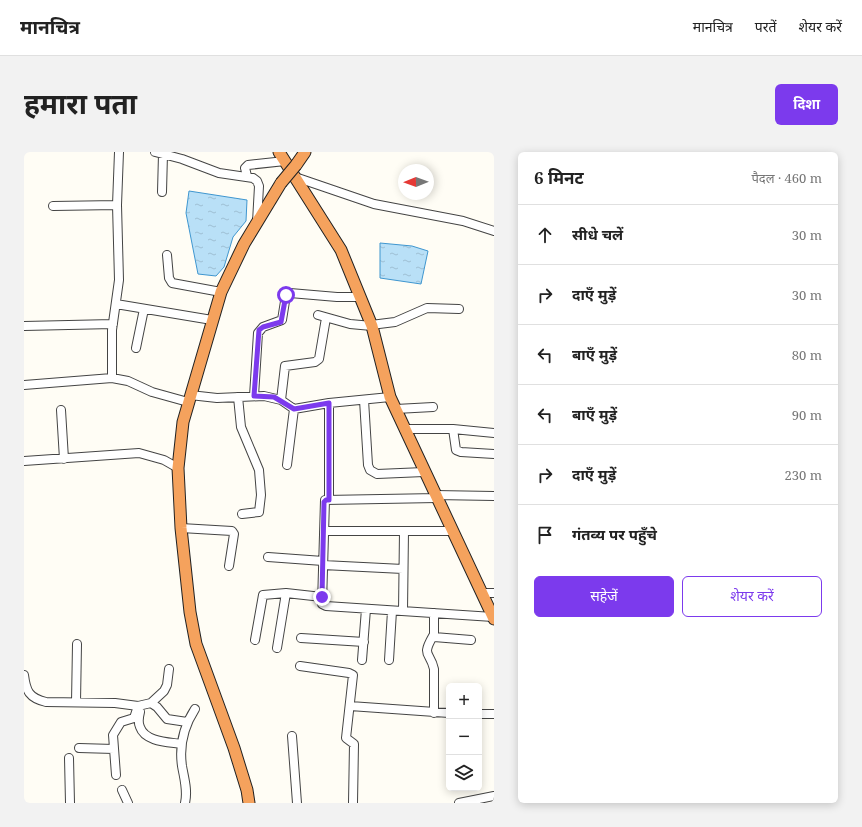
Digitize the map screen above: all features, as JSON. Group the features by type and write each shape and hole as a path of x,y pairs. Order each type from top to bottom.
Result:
{"highway":[{"path":"249,803 247,790 234,748 196,644 190,612 181,528 178,468 182,429 189,399 221,292 232,266 257,222 282,183 305,152"},
{"path":"282,156 341,250 361,297 371,326 390,397 494,618"}],"street":[{"path":"112,378 113,324 119,280 117,205 119,152"},
{"path":"162,192 159,153 219,173 247,176 257,181 259,186 257,222"},
{"path":"247,176 245,168 248,165 282,156"},
{"path":"295,177 374,204 462,221 494,230"},
{"path":"53,206 117,205"},
{"path":"167,255 169,278 172,283 221,292"},
{"path":"254,396 259,330 263,327 281,322 286,295 290,293 337,298 361,297"},
{"path":"116,304 212,320"},
{"path":"280,400 285,366 315,362 319,359 322,317 371,326 395,322 427,308 460,309"},
{"path":"136,348 144,309"},
{"path":"24,326 113,324"},
{"path":"24,386 112,378 128,381 152,392 189,399 264,396 280,400 294,409 329,403 390,397"},
{"path":"238,397 240,427 259,470 261,495 259,512 242,514"},
{"path":"364,400 368,465 370,470 377,474 424,472"},
{"path":"329,403 329,500"},
{"path":"396,409 433,407"},
{"path":"287,464 294,409"},
{"path":"61,410 64,459"},
{"path":"404,429 453,429 494,433"},
{"path":"453,429 456,450 461,452 494,454"},
{"path":"24,461 139,453 164,460 178,468"},
{"path":"494,496 326,500 324,502 322,597 322,604 326,606 494,618"},
{"path":"181,528 232,531 234,534 229,566"},
{"path":"324,531 453,531"},
{"path":"403,611 404,531"},
{"path":"268,557 403,569"},
{"path":"255,640 263,595 286,593 322,597"},
{"path":"277,648 286,593"},
{"path":"482,593 494,593"},
{"path":"362,660 366,609"},
{"path":"389,660 392,611"},
{"path":"434,613 433,636 426,648 426,654 434,669 434,713"},
{"path":"433,636 471,640"},
{"path":"301,638 364,642"},
{"path":"76,702 77,644"},
{"path":"300,666 352,674 354,678 346,738 354,744 353,803"},
{"path":"24,675 28,693 35,700 46,702 115,703 139,706 151,703 164,691 167,685 169,670"},
{"path":"151,703 157,707 167,719 187,722"},
{"path":"139,706 139,724 142,731 155,741 181,744"},
{"path":"116,775 113,735 121,722 134,718 139,706"},
{"path":"350,706 446,713"},
{"path":"184,803 186,794 181,744 187,722 195,709"},
{"path":"482,714 494,714"},
{"path":"292,736 298,803"},
{"path":"79,748 114,749"},
{"path":"69,758 70,803"},
{"path":"122,790 128,803"},
{"path":"459,803 472,802 494,796"}],"water":[{"path":"189,191 247,200 246,221 233,237 224,267 216,276 198,274 186,213"},
{"path":"380,243 412,246 428,251 421,284 380,278"}],"route":[{"path":"286,295 283,318 281,322 263,327 258,333 254,396 274,397 294,409 329,403 329,500 324,502 322,597"}]}
